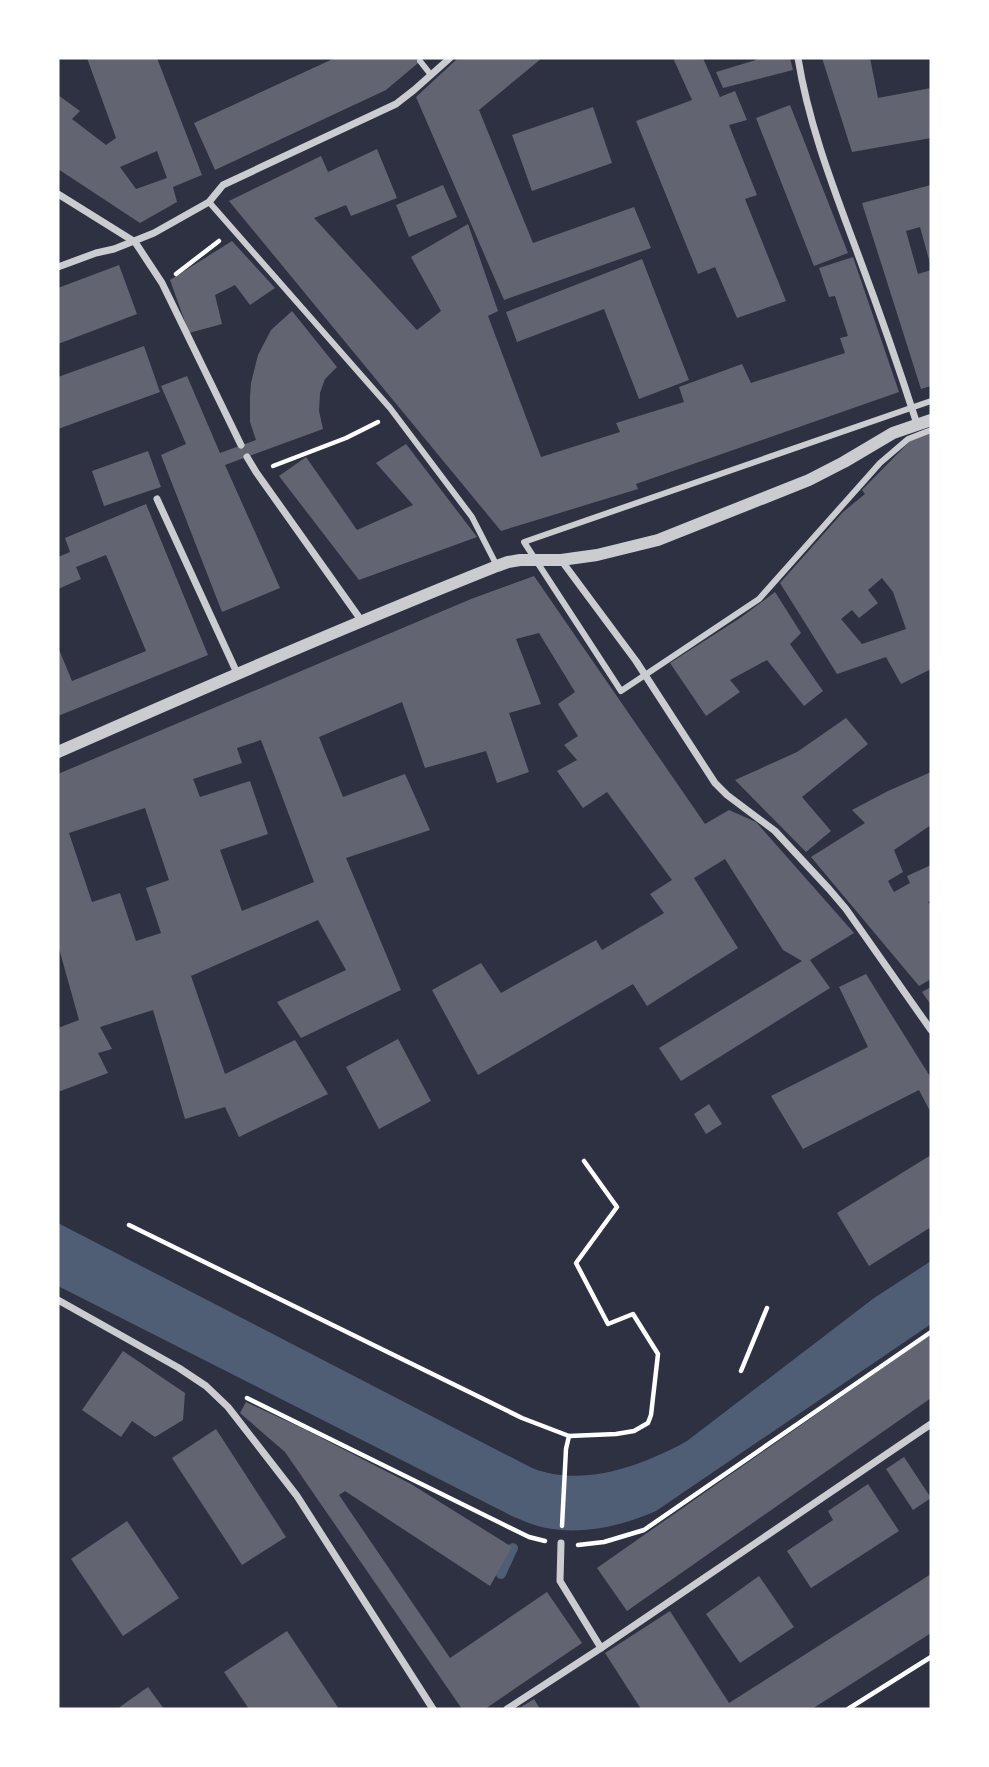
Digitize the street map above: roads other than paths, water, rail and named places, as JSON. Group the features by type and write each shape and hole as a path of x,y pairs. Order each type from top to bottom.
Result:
{"street":[{"path":"58,267 96,253 114,250 154,233 209,202 223,185 387,109 450,58"},
{"path":"798,58 822,156 889,337 917,425"},
{"path":"420,61 431,75"},
{"path":"58,194 135,242 162,283 241,445"},
{"path":"209,202 394,414 472,517 497,566"},
{"path":"931,401 524,542 621,691 759,599 880,463 908,439 931,430"},
{"path":"58,752 361,620 497,566 508,562 561,560 613,552 673,535 809,480 893,433 931,420"},
{"path":"247,457 361,620"},
{"path":"157,499 237,673"},
{"path":"561,560 645,675 715,783 775,831 829,889 931,1030"},
{"path":"58,1300 169,1362 206,1386 228,1408 297,1496 433,1709"},
{"path":"507,1709 931,1424"},
{"path":"561,1544 560,1581 601,1648"}],"water":[{"path":"58,1223 532,1468 551,1474 591,1475 611,1471 651,1459 687,1441 874,1298 931,1261 931,1324 656,1511 602,1528 560,1530 538,1526 514,1517 58,1286"}],"waterway":[{"path":"501,1574 513,1548"}]}
